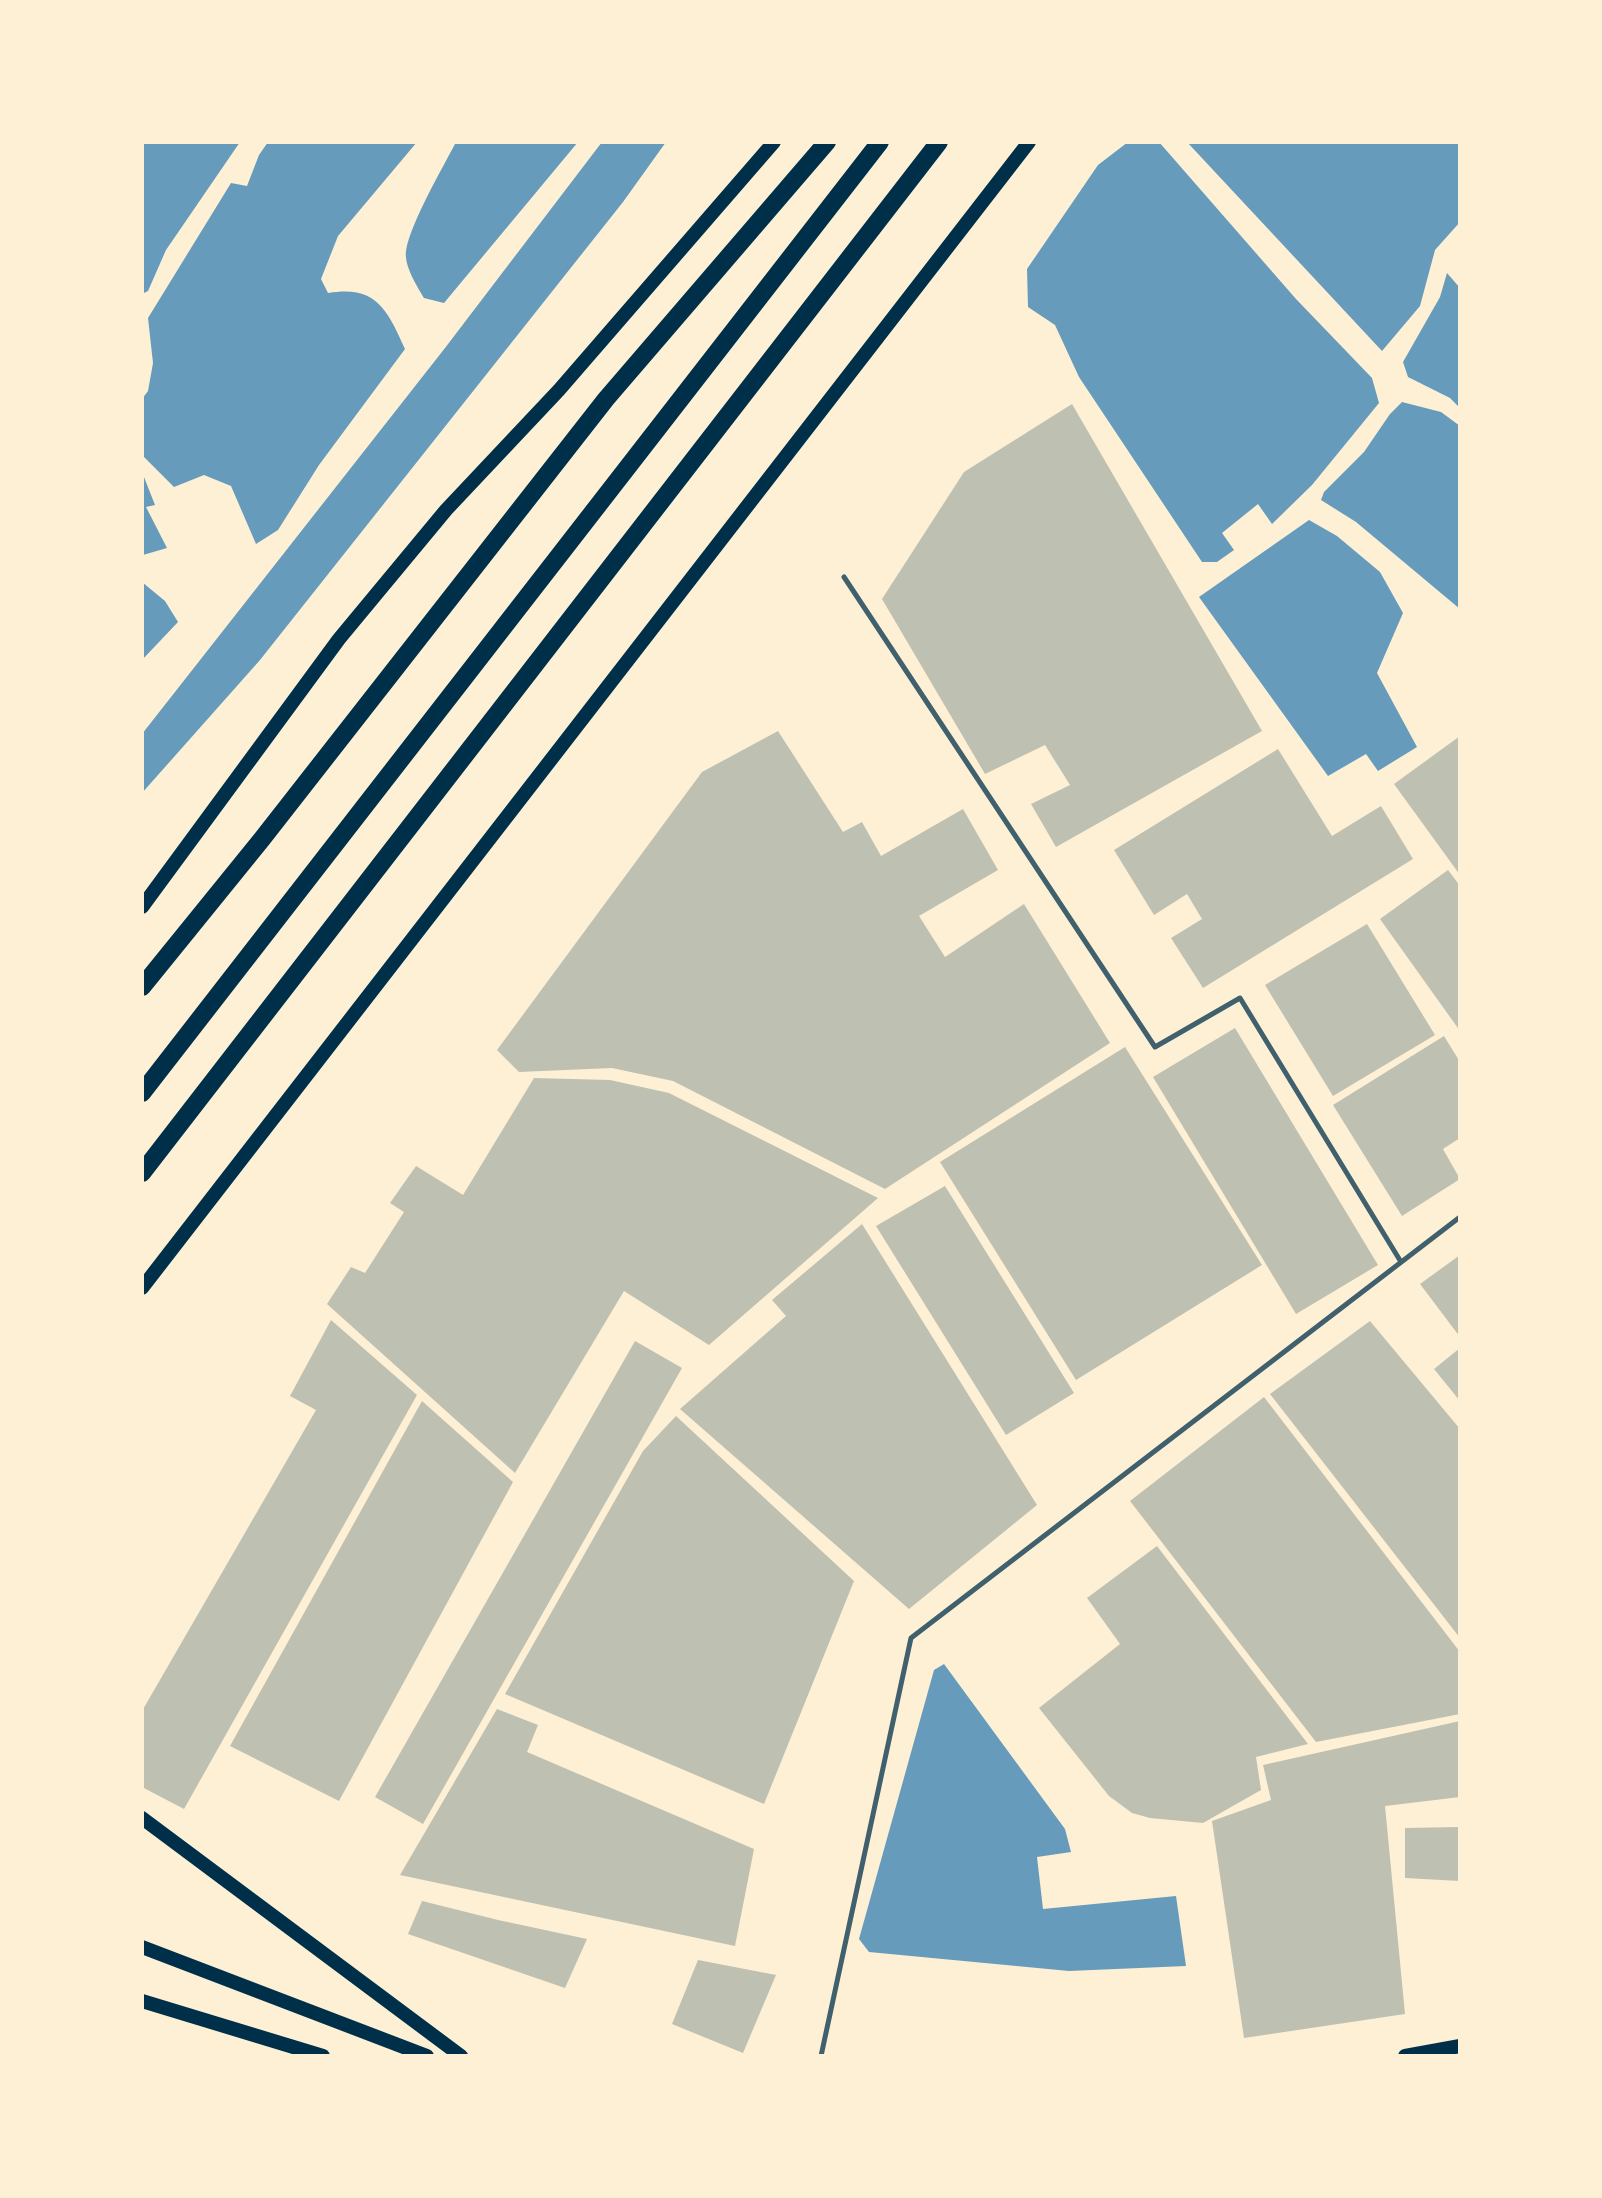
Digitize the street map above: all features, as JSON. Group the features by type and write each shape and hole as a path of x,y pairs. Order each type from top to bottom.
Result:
{"highway":[{"path":"142,987 282,814 606,399 827,142"},
{"path":"142,1093 880,142"},
{"path":"142,1173 939,142"}],"main road":[{"path":"142,907 339,639 446,510 559,390 774,142"},
{"path":"142,1288 1029,142"},
{"path":"142,1818 461,2056"},
{"path":"142,1947 427,2056"},
{"path":"142,2001 323,2056"},
{"path":"1405,2056 1460,2046"}],"lane":[{"path":"844,577 1155,1047 1240,998 1401,1262"},
{"path":"821,2056 911,1638 1460,1217"}],"water":[{"path":"142,142 240,142 166,250 148,291 142,294"},
{"path":"268,142 417,142 338,236 321,279 328,293 358,293 378,303 392,322 405,349 319,465 278,530 256,544 231,486 204,475 174,487 142,455 142,399 148,391 153,363 148,318 231,183 247,186 259,155"},
{"path":"456,142 578,142 444,303 424,298 409,269 406,251 420,212"},
{"path":"602,142 666,142 623,202 260,660 142,793 142,734 445,348"},
{"path":"1128,142 1159,142 1296,299 1372,378 1379,403 1312,485 1272,524 1258,504 1222,533 1234,550 1217,562 1202,562 1079,377 1055,325 1028,307 1027,269 1098,165"},
{"path":"1187,142 1460,142 1460,222 1435,250 1420,306 1382,351"},
{"path":"1447,273 1460,288 1460,408 1450,398 1408,377 1403,362 1440,297"},
{"path":"1402,402 1441,412 1460,426 1460,609 1356,522 1321,500 1324,492 1364,452"},
{"path":"142,472 155,505 146,507 167,548 143,555"},
{"path":"1309,520 1337,536 1380,572 1403,613 1377,673 1417,747 1378,771 1366,754 1328,776 1199,597"},
{"path":"142,582 165,601 178,622 142,660"},
{"path":"944,1664 1065,1829 1071,1852 1037,1857 1043,1909 1176,1896 1186,1966 1069,1971 869,1952 859,1939 934,1670"}],"building":[{"path":"1072,404 1262,731 1056,847 1031,804 1070,785 1045,745 985,774 882,599 964,472"},
{"path":"778,731 843,832 862,822 881,856 963,809 998,870 919,916 945,957 1024,904 1110,1043 885,1189 673,1081 612,1068 519,1072 497,1050 702,772"},
{"path":"1460,736 1460,875 1394,784"},
{"path":"1278,749 1332,836 1381,806 1413,859 1203,988 1171,938 1202,919 1187,894 1154,915 1114,850"},
{"path":"1448,870 1460,886 1460,1031 1380,919"},
{"path":"1367,924 1435,1035 1333,1096 1265,985"},
{"path":"1235,1028 1378,1265 1296,1314 1153,1077"},
{"path":"1444,1036 1460,1062 1460,1138 1443,1149 1460,1179 1402,1216 1333,1105"},
{"path":"1125,1047 1262,1265 1076,1380 940,1162"},
{"path":"534,1078 610,1080 669,1093 878,1198 709,1345 624,1291 515,1473 327,1304 351,1267 365,1273 404,1212 390,1203 416,1166 463,1195"},
{"path":"945,1186 1074,1393 1006,1435 876,1226"},
{"path":"862,1224 1037,1505 909,1609 680,1409 786,1316 772,1300"},
{"path":"1460,1255 1460,1337 1420,1284"},
{"path":"331,1320 417,1395 184,1809 142,1787 142,1711 316,1410 290,1396"},
{"path":"1370,1321 1460,1429 1460,1638 1270,1394"},
{"path":"635,1341 682,1368 423,1824 375,1797"},
{"path":"1460,1348 1460,1401 1434,1369"},
{"path":"1264,1397 1460,1652 1460,1714 1316,1742 1130,1501"},
{"path":"422,1401 513,1482 339,1801 230,1746"},
{"path":"676,1416 854,1581 764,1804 505,1694 643,1451"},
{"path":"1157,1546 1308,1744 1256,1757 1261,1790 1203,1823 1150,1818 1132,1813 1109,1796 1039,1708 1120,1644 1087,1598"},
{"path":"497,1709 538,1725 527,1752 754,1849 735,1946 400,1875"},
{"path":"1460,1721 1460,1797 1385,1806 1405,2014 1244,2038 1212,1821 1271,1800 1263,1765"},
{"path":"1460,1827 1460,1881 1405,1878 1405,1828"},
{"path":"422,1901 587,1939 565,1988 408,1934"},
{"path":"698,1960 776,1975 743,2053 672,2024"}]}
